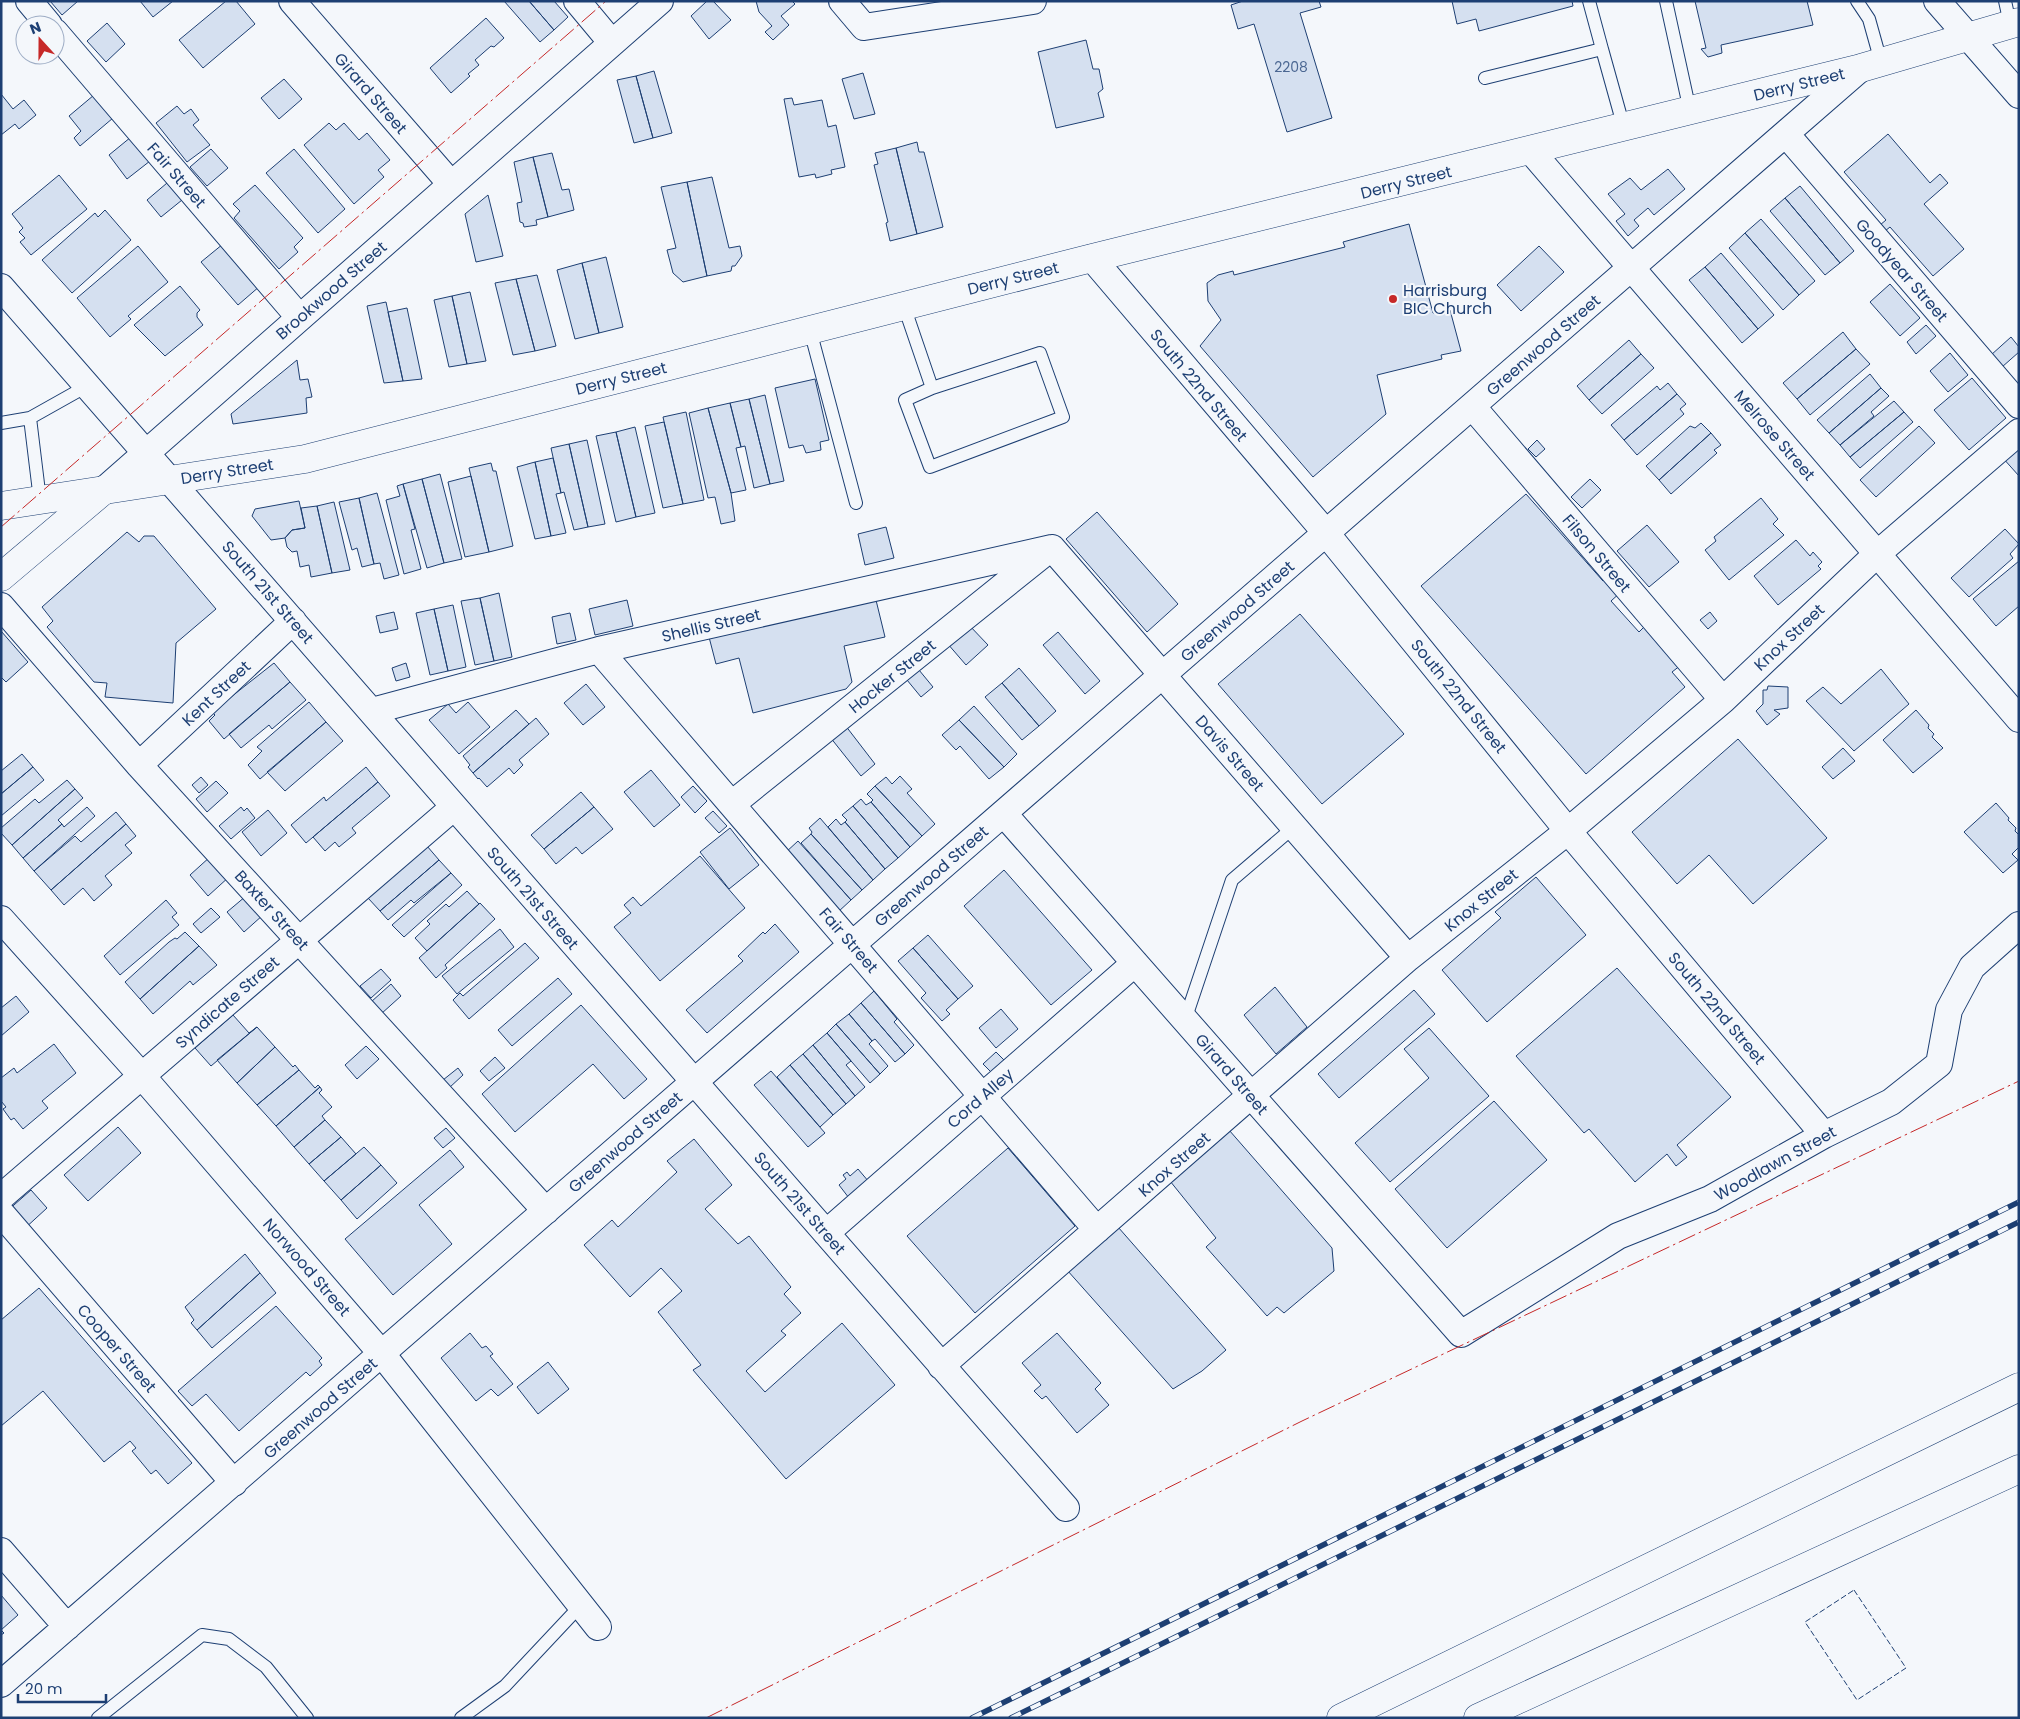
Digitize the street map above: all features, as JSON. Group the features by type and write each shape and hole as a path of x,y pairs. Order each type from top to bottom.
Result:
{"main road":[{"name":"Derry Street","path":"1,506 305,459 1092,258 1624,128 1871,65 1967,36 2011,16"},
{"name":"Brookwood Street","path":"1,577 104,490"},
{"path":"1341,1718 2019,1387"},
{"path":"1478,1718 2019,1469"}],"street":[{"path":"29,1 41,15"},
{"name":"Girard Street","path":"292,1 451,184"},
{"path":"577,1 612,43"},
{"name":"Brookwood Street","path":"104,490 660,1"},
{"path":"842,1 864,27 1033,1"},
{"path":"1937,1 2019,95"},
{"name":"Fair Street","path":"65,44 299,317"},
{"name":"Greenwood Street","path":"1,1684 1631,268 1786,134 1871,65"},
{"name":"Goodyear Street","path":"1786,134 2019,405"},
{"name":"Melrose Street","path":"1530,151 2019,718"},
{"name":"South 22nd Street","path":"1092,258 1326,533 1568,831 1824,1135"},
{"name":"South 21st Street","path":"1,287 1066,1508"},
{"name":"Filson Street","path":"1472,406 1722,700"},
{"name":"Knox Street","path":"941,1366 1408,958 1568,831 1722,700 1878,554 2019,432"},
{"name":"Davis Street","path":"1052,548 1408,958"},
{"name":"Shellis Street","path":"372,711 599,650 1052,548"},
{"name":"Hocker Street","path":"732,804 1052,548"},
{"name":"Baxter Street","path":"1,606 139,765 546,1211"},
{"name":"Kent Street","path":"139,765 293,621"},
{"name":"Fair Street","path":"599,650 1097,1230"},
{"name":"Syndicate Street","path":"1,1197 454,807"},
{"name":"Girard Street","path":"1004,814 1461,1334"},
{"name":"Norwood Street","path":"1,919 142,1076 382,1354 598,1627"},
{"name":"Woodlawn Street","path":"1461,1334 1618,1236 1710,1199 1824,1135 1891,1102 1939,1064 1949,1010 1972,967 2019,926"},
{"name":"Cord Alley","path":"826,1233 1136,964"},
{"name":"Cooper Street","path":"1,1213 234,1483"},
{"path":"1,1551 67,1627"}],"lane":[{"path":"1589,1 1624,128"},
{"path":"1666,1 1690,111"},
{"path":"1857,1 1869,19 1871,65"},
{"path":"1485,78 1602,49"},
{"path":"904,306 932,388"},
{"path":"810,330 856,503"},
{"path":"1040,353 1063,417 930,467 905,400 932,388 1040,353"},
{"path":"1,423 30,418 87,386"},
{"path":"30,418 40,500"},
{"path":"1185,1020 1232,880 1294,827"},
{"path":"461,1718 505,1686 581,1605"},
{"path":"98,1718 202,1635 230,1639 266,1667 307,1718"}],"building":[{"path":"50,1 78,1 62,15"},
{"path":"140,1 173,1 153,17"},
{"path":"226,1 236,1 255,24 203,68 179,40"},
{"path":"504,1 529,1 554,30 540,42"},
{"path":"529,1 554,1 568,17 554,30"},
{"path":"707,1 713,1 731,20 709,39 691,16"},
{"path":"756,1 792,1 795,4 781,16 789,25 773,40 765,32 772,26 759,12"},
{"path":"1243,1 1319,1 1321,7 1300,13 1332,118 1287,132 1254,24 1238,29 1231,5"},
{"path":"1452,1 1572,1 1573,6 1479,31 1476,19 1457,24"},
{"path":"1695,1 1807,1 1813,25 1721,45 1722,53 1708,57 1701,49 1706,48"},
{"path":"486,18 504,38 475,60 479,65 451,93 430,68"},
{"path":"107,23 125,44 106,62 87,41"},
{"path":"1086,40 1093,69 1099,69 1103,89 1098,93 1104,117 1056,128 1038,52"},
{"path":"654,71 672,133 653,138 636,76"},
{"path":"863,73 875,114 854,119 842,79"},
{"path":"636,76 653,138 634,143 617,80"},
{"path":"284,79 302,99 279,119 261,98"},
{"path":"1,94 13,109 24,100 36,115 19,129 15,124 1,135"},
{"path":"94,95 113,118 80,146 74,138 81,131 69,116"},
{"path":"792,98 794,105 822,100 828,127 836,125 845,167 831,170 832,174 816,178 815,174 799,177 784,99"},
{"path":"177,106 184,114 191,109 199,120 193,125 210,145 187,162 156,123"},
{"path":"329,123 336,130 344,123 359,140 367,133 390,160 378,170 384,177 354,204 304,145"},
{"path":"1888,134 1930,183 1940,174 1948,183 1924,204 1964,249 1933,276 1890,227 1885,231 1880,225 1886,220 1844,172"},
{"path":"131,137 150,161 127,179 109,155"},
{"path":"917,142 919,152 924,152 943,227 917,234 896,148"},
{"path":"896,148 917,234 890,241 886,223 888,222 874,165 878,164 875,153"},
{"path":"211,149 228,168 207,186 190,167"},
{"path":"294,149 345,209 318,233 266,173"},
{"path":"552,153 562,190 569,189 574,210 548,217 533,157"},
{"path":"533,157 548,217 536,220 537,225 524,227 523,223 520,222 517,203 522,202 514,162"},
{"path":"1668,169 1685,189 1654,215 1648,208 1634,220 1639,226 1628,236 1616,221 1625,214 1608,194 1630,178 1641,190"},
{"path":"59,175 87,209 31,255 20,242 25,238 19,232 23,228 12,214"},
{"path":"712,177 729,248 740,246 742,256 735,266 732,266 731,271 707,276 687,182"},
{"path":"687,182 707,276 683,282 673,273 667,250 676,248 661,187"},
{"path":"167,183 182,200 161,217 147,200"},
{"path":"255,185 303,238 294,247 298,252 279,269 234,218 240,211 233,204"},
{"path":"1800,186 1854,251 1840,263 1785,198"},
{"path":"488,195 503,256 476,262 465,214"},
{"path":"1785,198 1840,263 1825,275 1770,211"},
{"path":"105,210 131,240 72,293 42,260 95,213 98,217"},
{"path":"1761,219 1815,281 1799,295 1745,233"},
{"path":"1409,224 1433,313 1450,310 1461,351 1441,355 1442,359 1377,375 1386,414 1313,477 1200,346 1221,320 1208,301 1207,283 1218,275 1233,271 1234,275 1345,247 1343,242"},
{"path":"1745,233 1799,295 1783,310 1729,248"},
{"path":"223,244 260,286 238,305 201,262"},
{"path":"138,246 168,282 128,316 131,319 110,337 77,298"},
{"path":"1539,246 1564,272 1521,311 1497,285"},
{"path":"1721,253 1774,315 1758,329 1705,267"},
{"path":"606,257 623,327 599,333 582,263"},
{"path":"582,263 599,333 575,339 557,270"},
{"path":"1705,267 1758,329 1742,343 1689,280"},
{"path":"537,275 556,346 535,351 516,279"},
{"path":"516,279 535,351 513,355 495,283"},
{"path":"1890,284 1920,318 1900,336 1870,302"},
{"path":"180,286 200,310 197,313 197,317 203,325 165,356 134,325"},
{"path":"470,292 486,361 467,364 452,296"},
{"path":"452,296 467,364 449,367 434,300"},
{"path":"386,302 403,381 384,383 367,306"},
{"path":"407,308 422,379 403,381 388,312"},
{"path":"1926,325 1936,336 1916,354 1907,342"},
{"path":"1843,332 1856,349 1797,399 1783,383"},
{"path":"2011,337 2019,347 2019,352 2002,367 1991,355"},
{"path":"1629,340 1641,354 1589,400 1577,386"},
{"path":"1856,349 1870,364 1810,415 1797,399"},
{"path":"1950,353 1968,375 1948,392 1930,371"},
{"path":"1641,354 1654,368 1602,414 1589,400"},
{"path":"297,360 300,380 308,379 312,397 306,398 307,413 233,424 231,414"},
{"path":"1870,374 1881,388 1829,433 1817,420"},
{"path":"1972,378 2006,418 1969,450 1934,410"},
{"path":"815,379 829,440 820,442 821,450 806,453 803,445 789,448 775,388"},
{"path":"1668,383 1677,394 1624,440 1611,425 1657,386 1660,390"},
{"path":"1881,388 1889,396 1871,412 1874,416 1840,445 1829,433"},
{"path":"1677,394 1686,404 1680,409 1684,414 1637,455 1624,440"},
{"path":"765,395 784,481 770,484 749,399"},
{"path":"749,399 770,484 754,488 745,446 741,447 730,403"},
{"path":"1894,401 1904,412 1850,457 1840,445"},
{"path":"730,403 741,447 736,448 746,490 731,493 708,408"},
{"path":"708,408 731,493 735,521 721,524 715,497 708,498 689,413"},
{"path":"686,412 704,500 683,504 663,417"},
{"path":"1904,412 1913,422 1860,468 1850,457"},
{"path":"664,422 683,504 663,508 645,426"},
{"path":"1701,423 1711,433 1659,480 1646,466 1690,426 1695,428"},
{"path":"1919,426 1935,443 1876,497 1860,480"},
{"path":"635,427 655,513 636,517 616,432"},
{"path":"616,432 636,517 616,522 596,436"},
{"path":"1711,433 1721,445 1714,450 1717,453 1671,494 1659,480"},
{"path":"587,440 605,524 588,527 569,444"},
{"path":"1537,440 1545,449 1536,457 1528,449"},
{"path":"2019,443 2019,476 2002,457"},
{"path":"569,444 588,527 574,530 564,492 561,493 551,448"},
{"path":"553,458 561,493 556,494 566,533 551,536 535,462"},
{"path":"535,462 551,536 535,539 517,467"},
{"path":"491,463 493,471 496,471 513,546 489,552 469,468"},
{"path":"440,474 462,559 444,563 422,479"},
{"path":"471,476 489,552 465,557 448,482"},
{"path":"422,479 444,563 427,568 403,484"},
{"path":"1590,479 1601,490 1582,508 1571,497"},
{"path":"403,484 415,529 411,530 421,569 404,574 386,500 400,496 397,486"},
{"path":"377,493 399,575 384,579 380,563 374,564 359,498"},
{"path":"1526,494 1603,581 1609,576 1622,591 1611,601 1639,632 1646,625 1681,665 1672,672 1685,687 1586,774 1421,586"},
{"path":"359,498 374,564 362,567 357,548 352,550 339,502"},
{"path":"1761,498 1778,519 1773,524 1784,535 1729,580 1705,550 1716,541 1714,537"},
{"path":"299,501 305,528 292,530 285,538 271,540 252,516 255,509"},
{"path":"334,502 350,570 332,573 317,506"},
{"path":"317,506 332,573 311,577 309,565 300,567 297,551 292,552 287,547 285,538 292,530 305,528 301,508"},
{"path":"1097,512 1178,604 1147,632 1066,539"},
{"path":"1647,525 1679,562 1649,587 1617,551"},
{"path":"886,527 894,558 865,565 858,534"},
{"path":"2005,529 2019,544 2010,554 2013,558 1969,597 1951,578"},
{"path":"127,532 139,542 144,536 154,536 216,609 176,643 173,703 105,697 107,683 94,682 47,627 53,621 42,607"},
{"path":"1796,540 1810,556 1813,552 1822,562 1818,566 1821,569 1778,605 1754,576"},
{"path":"2019,561 2019,606 1996,626 1973,599"},
{"path":"499,593 512,657 494,661 480,598"},
{"path":"875,596 885,637 844,646 852,682 846,689 753,713 739,658 716,664 709,637"},
{"path":"480,598 494,661 475,665 461,601"},
{"path":"627,600 633,626 595,635 589,609"},
{"path":"453,605 466,667 448,671 434,609"},
{"path":"434,609 448,671 430,675 416,613"},
{"path":"394,612 398,629 380,633 376,616"},
{"path":"1710,612 1717,621 1708,629 1700,620"},
{"path":"570,613 576,640 557,644 552,617"},
{"path":"1300,614 1404,734 1322,804 1218,684"},
{"path":"968,624 988,645 966,665 947,643"},
{"path":"1,631 28,662 6,682 1,677"},
{"path":"1058,632 1100,681 1085,694 1043,645"},
{"path":"274,663 290,682 224,739 209,721 215,715 212,712"},
{"path":"406,663 410,677 396,681 392,668"},
{"path":"1019,668 1056,711 1039,726 1002,683"},
{"path":"1881,669 1909,704 1854,751 1806,701 1823,687 1841,704"},
{"path":"919,670 933,687 921,697 907,680"},
{"path":"290,682 306,700 272,729 269,725 241,748 229,734"},
{"path":"1002,683 1039,726 1022,740 985,697"},
{"path":"586,684 605,707 583,725 564,703"},
{"path":"1768,686 1788,687 1788,708 1774,710 1780,714 1767,725 1756,711 1763,704 1763,690 1767,690"},
{"path":"309,702 326,722 260,779 248,765 262,751 257,747"},
{"path":"468,702 490,727 459,754 429,720 448,704 456,713"},
{"path":"974,706 1017,754 1004,767 959,720"},
{"path":"516,710 529,724 473,773 463,756"},
{"path":"1916,710 1929,725 1928,728 1934,734 1932,737 1943,748 1913,773 1883,740"},
{"path":"536,718 549,734 519,760 523,765 514,774 509,768 487,787 473,773"},
{"path":"959,720 1004,767 989,779 960,746 956,750 942,735"},
{"path":"326,722 343,741 285,791 267,772"},
{"path":"845,725 875,764 861,776 830,737"},
{"path":"1738,739 1827,838 1753,904 1709,855 1677,884 1632,832"},
{"path":"1843,748 1855,761 1833,779 1822,767"},
{"path":"22,754 33,767 1,794 1,771"},
{"path":"33,767 44,780 1,816 1,794"},
{"path":"366,767 378,782 306,843 291,825 324,797 326,801"},
{"path":"651,770 680,805 654,827 624,792"},
{"path":"900,776 912,789 907,793 935,824 922,836 875,786 886,777 892,784"},
{"path":"201,777 208,785 199,793 192,785"},
{"path":"67,780 75,789 12,845 1,833 1,828 35,799 39,803"},
{"path":"216,781 228,793 207,812 196,799"},
{"path":"378,782 390,796 352,828 356,833 339,847 335,842 325,851 313,837"},
{"path":"693,786 707,801 695,813 681,797"},
{"path":"875,786 922,836 910,847 871,802 873,800 867,794"},
{"path":"75,789 83,798 58,820 62,824 23,858 12,845"},
{"path":"581,792 594,807 544,849 531,835"},
{"path":"861,799 866,805 871,802 910,847 898,858 853,806"},
{"path":"1996,803 2009,818 2008,820 2016,828 2015,831 2019,835 2019,847 2012,854 2018,860 2003,873 1964,832"},
{"path":"853,806 898,858 885,869 845,822 847,820 842,815"},
{"path":"87,807 95,816 34,871 23,858 62,824 64,827"},
{"path":"241,807 244,811 247,808 255,818 231,839 219,826"},
{"path":"594,807 613,829 582,854 576,847 556,864 544,849"},
{"path":"268,810 287,833 261,856 242,832"},
{"path":"713,811 727,826 719,833 705,818"},
{"path":"116,812 126,824 51,890 34,871 75,836 81,842"},
{"path":"820,818 873,880 862,890 811,834 812,832 809,828"},
{"path":"836,819 841,825 845,822 885,869 873,880 828,827"},
{"path":"126,824 136,836 125,845 132,853 105,876 112,885 94,901 83,888 64,905 51,890"},
{"path":"730,828 759,865 729,889 700,852"},
{"path":"811,834 862,890 851,900 801,843"},
{"path":"798,841 851,900 838,912 785,853"},
{"path":"427,846 439,860 380,911 368,898"},
{"path":"211,856 230,876 208,896 190,875"},
{"path":"700,856 745,908 660,981 614,927 631,913 624,905 633,897 641,906"},
{"path":"439,860 451,873 414,903 411,900 388,920 380,911"},
{"path":"1004,870 1092,970 1051,1005 964,906"},
{"path":"451,873 462,885 404,937 392,925"},
{"path":"1536,877 1586,935 1487,1022 1442,970 1501,918 1495,912"},
{"path":"467,891 479,904 427,951 415,938 430,924 427,921 446,904 449,907"},
{"path":"246,896 263,915 244,932 227,912"},
{"path":"166,900 177,913 172,917 179,925 120,975 104,956"},
{"path":"480,903 495,919 445,965 447,968 436,978 419,958"},
{"path":"211,908 220,917 201,933 193,924"},
{"path":"775,924 799,952 707,1033 686,1010 743,961 738,956 763,932 765,934"},
{"path":"500,929 514,947 457,994 442,976"},
{"path":"185,932 199,946 140,999 125,982 169,942 175,938 177,939"},
{"path":"928,935 973,986 958,999 913,948"},
{"path":"525,943 539,958 469,1019 453,1000 460,993 463,996"},
{"path":"199,946 217,965 193,985 190,981 153,1014 140,999"},
{"path":"913,948 958,999 946,1010 950,1014 942,1021 921,998 926,993 898,961"},
{"path":"1617,968 1731,1097 1677,1145 1687,1157 1676,1166 1667,1154 1635,1182 1589,1129 1584,1133 1516,1056"},
{"path":"381,969 391,980 371,998 360,986"},
{"path":"558,978 572,994 512,1046 498,1030"},
{"path":"391,984 401,996 381,1014 371,1002"},
{"path":"1275,987 1307,1027 1276,1054 1244,1015"},
{"path":"1414,990 1435,1014 1339,1098 1318,1074"},
{"path":"874,991 897,1019 894,1022 914,1045 905,1054 861,1003"},
{"path":"16,996 29,1012 1,1036 1,1008"},
{"path":"861,1003 905,1054 895,1062 875,1039 872,1041 849,1014"},
{"path":"581,1005 647,1079 624,1099 593,1064 515,1132 482,1094"},
{"path":"1001,1009 1018,1029 996,1048 979,1028"},
{"path":"849,1014 872,1041 869,1044 888,1066 880,1074 836,1024"},
{"path":"233,1015 249,1033 257,1027 211,1066 195,1048"},
{"path":"836,1024 880,1074 870,1083 827,1033"},
{"path":"257,1027 275,1047 237,1083 217,1060"},
{"path":"1429,1028 1489,1096 1390,1182 1355,1143 1429,1078 1404,1049"},
{"path":"827,1033 851,1061 846,1065 865,1087 855,1096 813,1045"},
{"path":"54,1044 76,1073 42,1101 48,1108 23,1129 14,1118 11,1120 3,1109 6,1107 1,1101 1,1078 14,1068 17,1073"},
{"path":"813,1045 855,1096 846,1104 803,1054"},
{"path":"366,1046 379,1059 357,1079 345,1065"},
{"path":"275,1047 293,1067 295,1065 299,1070 257,1105 237,1083"},
{"path":"996,1052 1005,1061 993,1074 983,1064"},
{"path":"803,1054 846,1104 833,1115 790,1065"},
{"path":"495,1057 505,1068 489,1081 480,1071"},
{"path":"790,1065 833,1115 820,1127 777,1077"},
{"path":"458,1068 463,1075 449,1088 443,1080"},
{"path":"299,1070 315,1088 318,1085 320,1087 276,1126 257,1105"},
{"path":"771,1071 825,1133 808,1147 754,1085"},
{"path":"320,1087 322,1090 319,1093 332,1107 322,1116 325,1120 294,1147 276,1126"},
{"path":"1494,1101 1547,1160 1447,1248 1395,1189"},
{"path":"325,1120 341,1137 309,1164 294,1147"},
{"path":"118,1127 141,1153 88,1201 64,1175"},
{"path":"446,1128 455,1138 443,1148 434,1138"},
{"path":"1229,1130 1332,1248 1334,1271 1284,1313 1277,1307 1267,1316 1206,1247 1216,1238 1170,1181"},
{"path":"341,1137 356,1154 324,1181 309,1164"},
{"path":"694,1139 732,1185 705,1209 738,1244 749,1236 791,1287 784,1294 801,1313 781,1331 786,1335 746,1371 765,1392 842,1323 895,1385 786,1479 693,1370 701,1365 658,1312 682,1291 661,1268 630,1297 584,1245 612,1220 618,1227 677,1172 667,1161"},
{"path":"364,1147 381,1165 341,1200 324,1181"},
{"path":"1008,1148 1075,1226 975,1313 907,1236"},
{"path":"450,1150 464,1167 419,1205 452,1244 393,1295 345,1239"},
{"path":"381,1165 397,1183 357,1219 341,1200"},
{"path":"858,1169 869,1182 849,1198 839,1185 846,1179 843,1175 847,1172 850,1176"},
{"path":"31,1190 47,1208 23,1230 6,1212"},
{"path":"1118,1227 1226,1350 1202,1371 1173,1389 1067,1270"},
{"path":"245,1254 260,1273 197,1330 191,1323 194,1320 185,1307"},
{"path":"260,1273 276,1293 212,1348 197,1330"},
{"path":"39,1288 192,1463 168,1484 156,1470 151,1474 132,1451 136,1448 130,1441 104,1462 43,1391 1,1426 1,1320"},
{"path":"276,1306 322,1358 319,1361 322,1365 310,1376 306,1372 239,1431 206,1394 192,1406 178,1391"},
{"path":"470,1333 482,1348 486,1346 493,1354 490,1356 513,1384 498,1396 491,1389 476,1401 441,1358"},
{"path":"1057,1333 1101,1383 1095,1389 1109,1405 1077,1433 1046,1396 1042,1399 1034,1391 1041,1385 1022,1363"},
{"path":"548,1362 569,1389 538,1414 517,1387"},
{"path":"1,1595 18,1615 1,1630"}],"railway":[{"path":"972,1718 2019,1202"},
{"path":"1011,1718 2019,1222"}],"fence":[{"path":"1854,1590 1906,1668 1857,1700 1805,1622 1854,1590"}],"power":[{"path":"1,527 606,1"},
{"path":"706,1718 1302,1421 2019,1081"}],"place":[{"name":"Harrisburg BIC Church","path":"1393,299"}]}
